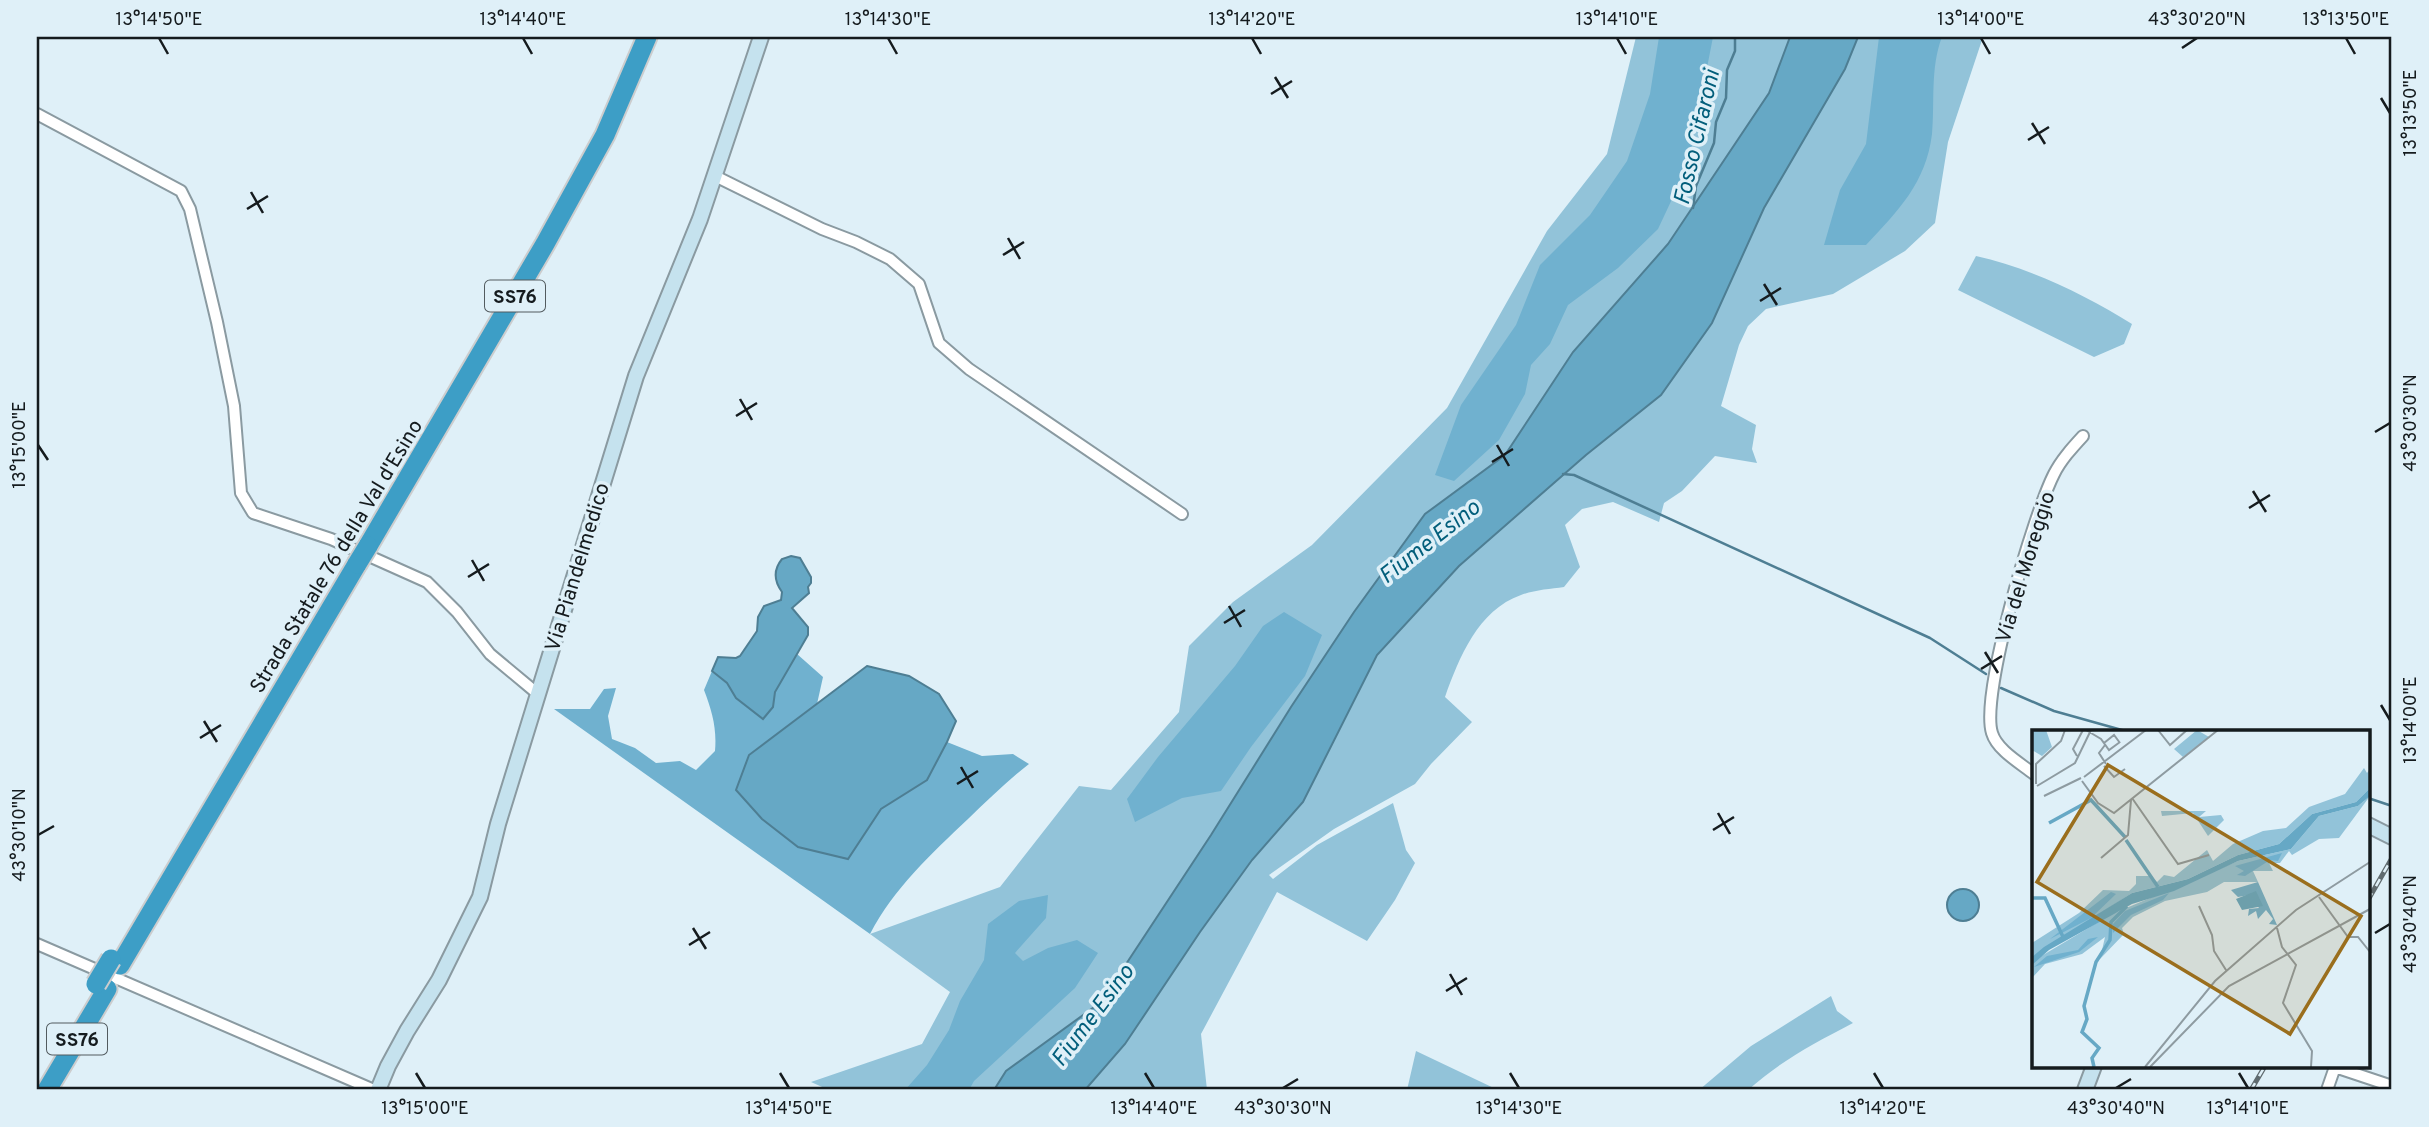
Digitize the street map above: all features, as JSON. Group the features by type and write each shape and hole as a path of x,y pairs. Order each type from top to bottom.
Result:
{"highway":[{"name":"Strada Statale 76 della Val d'Esino","path":"357,553 595,131 634,37"},
{"name":"Strada Statale 76 della Val d'Esino","path":"47,1090 116,962 357,553 545,244 605,135 647,37"},
{"name":"Strada Statale 76 della Val d'Esino","path":"37,1084 102,986"}],"main road":[{"name":"Via Piandelmedico","path":"376,1090 407,1031 439,980 480,897 498,824 636,376 700,219 761,37"},
{"path":"2370,826 2392,837"},
{"path":"2085,1090 2093,1068"}],"street":[{"path":"37,114 181,191 190,209 220,334 234,406 241,493 253,513 331,539 427,582 457,612 490,654 538,694"},
{"path":"715,176 890,259 919,284 939,343 969,369 1182,514"},
{"name":"Via del Moreggio","path":"2032,772 1999,744 1992,733 1991,713 1999,653 2041,502 2054,472 2084,436"},
{"path":"37,943 376,1090"},
{"path":"2327,1090 2332,1068"},
{"path":"2339,1068 2392,1086"}],"shaded area":[{"path":"1636,37 1790,37 1769,93 1668,244 1573,352 1505,455 1425,514 1291,707 1101,1002 1006,1071 994,1090 829,1090 811,1082 922,1044 950,992 870,934 1000,887 1079,786 1111,790 1179,712 1189,646 1233,602 1312,545 1447,408 1547,231 1607,154"},
{"path":"1659,37 1713,37 1688,165 1658,229 1618,268 1568,305 1550,344 1531,365 1525,394 1499,440 1454,481 1435,475 1461,405 1516,325 1540,265 1590,215 1627,161 1650,94"},
{"path":"1858,37 1983,37 1948,142 1935,223 1905,251 1833,294 1766,309 1748,326 1739,345 1721,406 1756,425 1752,449 1757,463 1715,456 1682,491 1664,503 1659,522 1613,502 1582,509 1565,525 1580,567 1564,587 1531,592 1506,602 1482,624 1464,652 1445,697 1472,722 1415,784 1334,829 1269,875 1273,879 1317,845 1393,803 1406,850 1415,863 1395,900 1367,941 1277,892 1201,1034 1207,1090 1085,1090 1125,1044 1252,860 1303,802 1377,655 1459,566 1586,455 1661,395 1712,323 1764,208 1845,69"},
{"path":"1879,37 1942,37 1934,73 1929,151 1909,195 1866,245 1824,245 1840,190 1866,144"},
{"path":"1976,256 2037,275 2114,313 2132,324 2124,344 2094,357 1958,290"},
{"path":"1284,612 1322,635 1305,676 1221,791 1182,798 1135,822 1127,799 1158,757 1235,666 1263,626"},
{"path":"797,654 823,677 817,704 749,755 848,859 881,809 927,780 947,742 982,756 1013,754 1029,764 914,872 890,902 870,934 554,709 590,709 604,689 616,688 608,716 612,739 635,748 656,763 680,761 696,770 715,751 713,720 704,690 712,671 727,683 736,698 763,719"},
{"path":"1048,895 1046,918 1015,953 1023,961 1048,948 1077,940 1098,953 1075,988 974,1081 969,1090 905,1090 927,1065 949,1030 960,1001 984,960 988,924 1019,901"},
{"path":"1831,996 1837,1011 1853,1023 1786,1061 1748,1090 1699,1090 1751,1046"},
{"path":"1416,1051 1498,1090 1407,1090"}],"water":[{"name":"Fiume Esino","path":"1790,37 1858,37 1845,69 1764,208 1712,323 1661,395 1586,455 1459,566 1377,655 1303,802 1252,860 1125,1044 1085,1090 994,1090 1006,1071 1101,1002 1354,612 1425,514 1505,455 1573,352 1668,244 1769,93"},
{"path":"791,556 800,558 811,577 809,593 792,608 808,627 808,635 775,692 773,707 763,719 736,698 727,683 712,671 718,657 740,656 757,631 758,617 764,606 781,600 782,592 777,584 776,571 782,559"},
{"path":"867,666 909,676 939,694 956,721 927,780 881,809 848,859 798,847 762,819 736,790 749,755"},
{"path":"1963,889 1974,894 1979,905 1974,916 1963,921 1952,916 1947,905 1952,894"}],"waterway":[{"name":"Fosso Cifaroni","path":"1693,208 1696,186 1714,143 1716,122 1726,98 1727,70 1735,51 1735,37"},
{"path":"1563,474 1574,475 1930,638 1986,674"},
{"path":"2001,688 2054,711 2122,730"},
{"path":"2370,799 2392,804"}],"railway":[{"path":"2370,896 2392,858"},
{"path":"2251,1090 2264,1068"}]}
